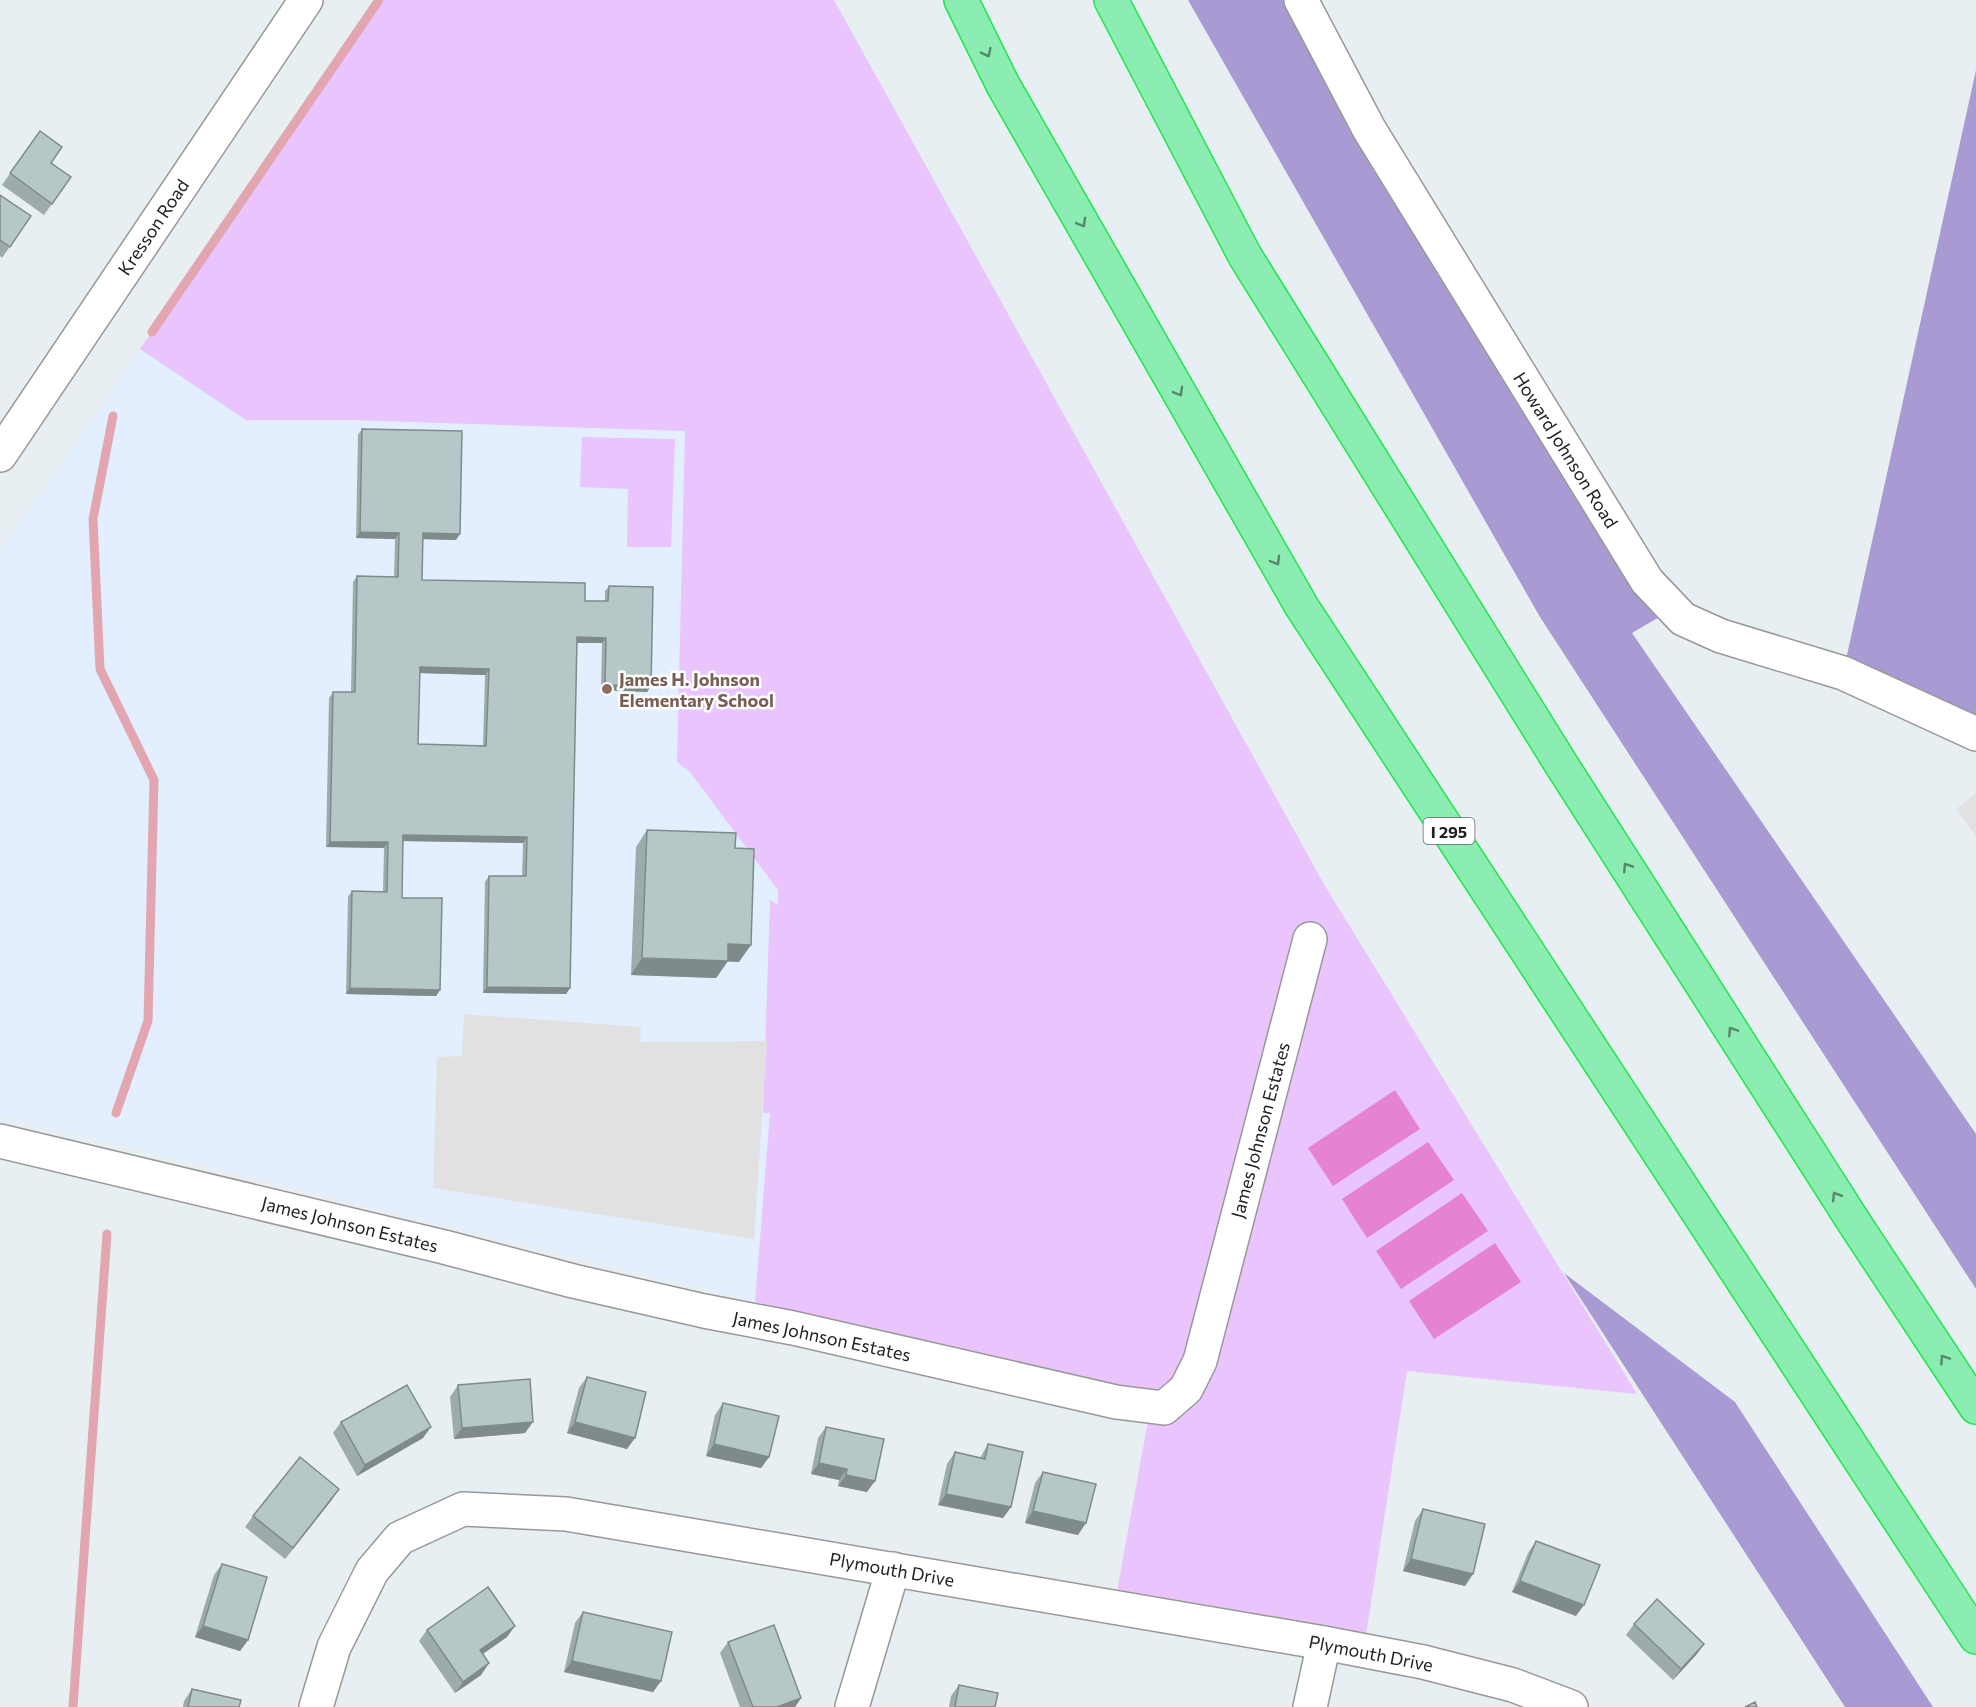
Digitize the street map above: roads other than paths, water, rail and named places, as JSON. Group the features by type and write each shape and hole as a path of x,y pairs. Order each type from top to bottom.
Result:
{"highway":[{"name":"I 295","path":"961,0 1003,85 1302,607 1976,1637"},
{"path":"1111,0 1245,256 1568,774 1857,1227 1976,1407"}],"street":[{"name":"Kresson Road","path":"0,454 306,0"},
{"name":"Howard Johnson Road","path":"1305,1 1369,129 1647,581 1683,619 1721,636 1843,673 1976,734"},
{"name":"James Johnson Estates","path":"0,1141 444,1247 573,1281 704,1311 793,1328 1116,1402 1164,1408 1186,1389 1200,1361 1310,939"},
{"name":"Plymouth Drive","path":"316,1707 334,1647 372,1571 400,1538 463,1509 566,1514 1324,1643 1423,1662 1513,1685 1571,1707"},
{"path":"852,1707 892,1569"},
{"path":"1310,1707 1324,1643"}],"waterway":[{"path":"152,332 379,0"},
{"path":"113,416 93,519 100,669 154,780 148,1021 116,1113"},
{"path":"73,1707 107,1234"}],"place":[{"name":"James H. Johnson Elementary School","path":"607,689"}]}
